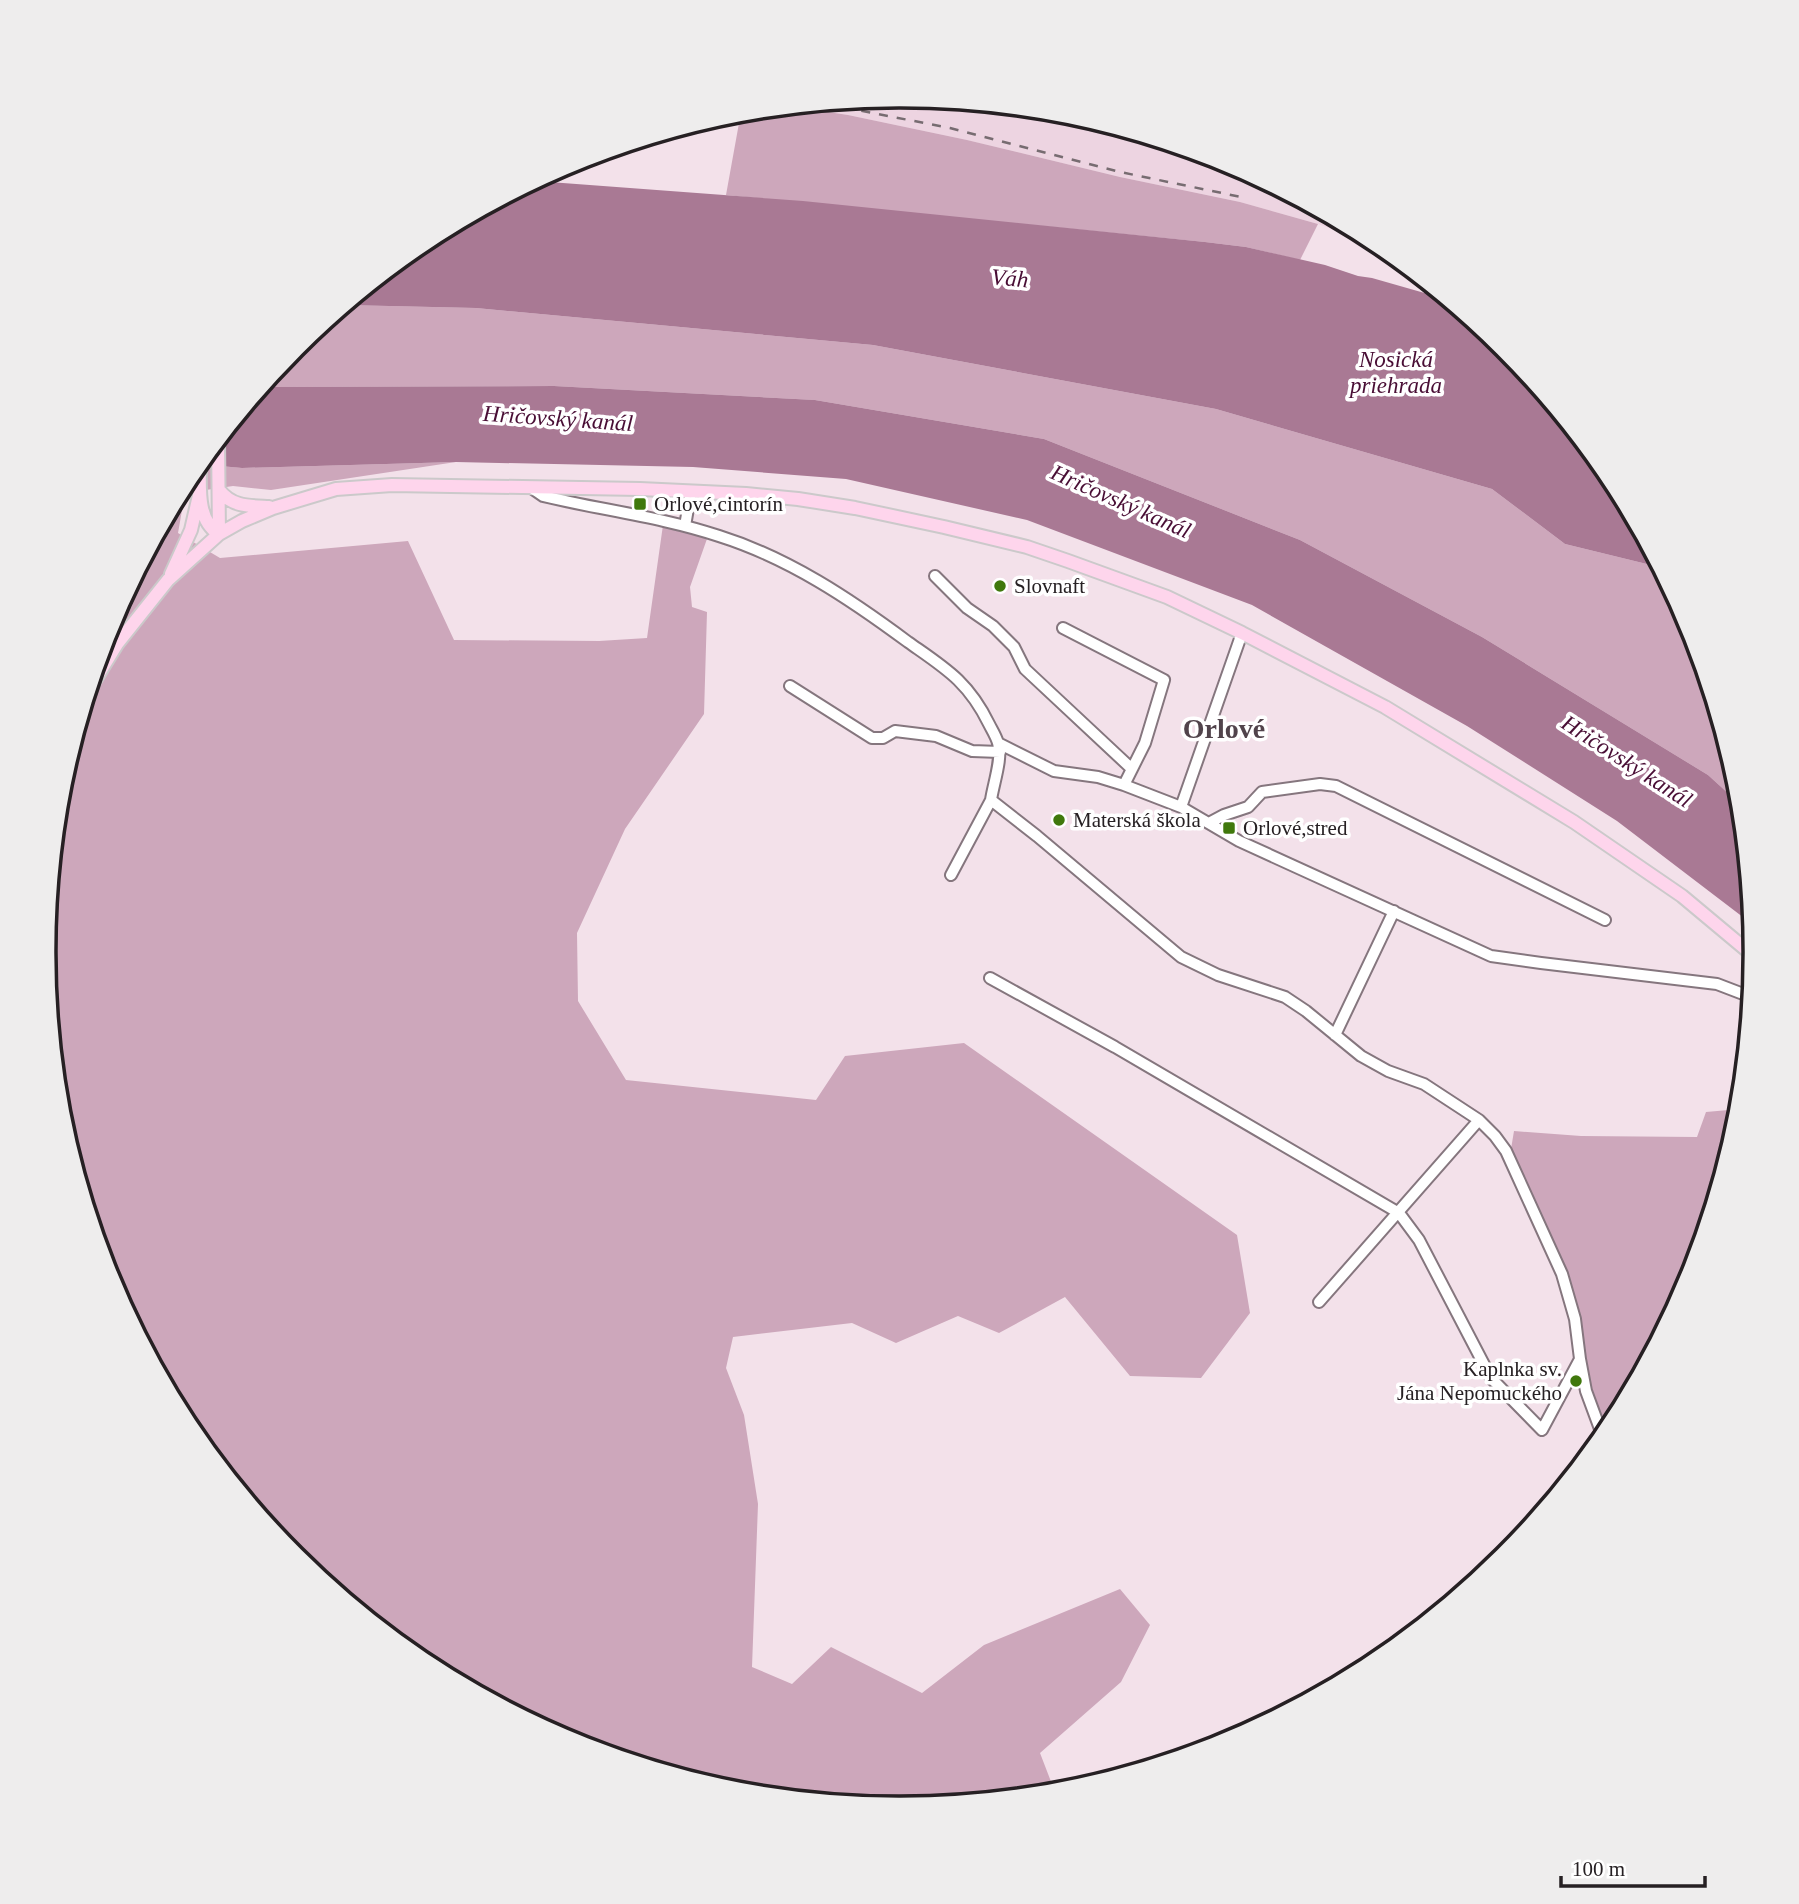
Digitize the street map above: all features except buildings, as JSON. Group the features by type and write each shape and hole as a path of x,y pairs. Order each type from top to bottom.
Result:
{"main road":[{"path":"218,455 219,534"},
{"path":"168,580 196,515 200,480"},
{"path":"219,484 227,500 240,505 276,507"},
{"path":"200,485 207,523 219,534"},
{"path":"111,654 168,580 219,534 242,521 311,495 347,488 392,485 530,487 746,494 844,506 1027,547 1167,597 1242,633 1385,707 1574,822 1682,896 1743,947"}],"street":[{"path":"530,487 543,496 685,526 757,550 804,572 863,609 952,673 969,689 984,713 999,748 991,800 951,875"},
{"path":"685,526 691,491"},
{"path":"935,576 967,608 993,626 1014,647 1025,670 1132,769"},
{"path":"1063,628 1164,680 1145,743 1124,785"},
{"path":"1181,807 1242,633"},
{"path":"790,686 872,738 883,738 895,731 936,736 972,751 999,748 1054,771 1098,777 1124,785 1181,807 1239,841 1491,956 1717,984 1741,993"},
{"path":"1209,823 1248,807 1262,792 1320,784 1336,786 1605,920"},
{"path":"991,800 1181,957 1218,975 1285,998 1306,1011 1361,1056 1388,1071 1424,1084 1479,1120 1495,1136 1507,1151 1562,1275 1575,1319 1586,1391 1598,1425"},
{"path":"1335,1035 1394,911"},
{"path":"990,978 1115,1047 1399,1213 1419,1240 1491,1378 1542,1430 1580,1359"},
{"path":"1318,1303 1479,1120"}],"shaded area":[{"path":"900,108 955,110 1010,116 1118,137 1171,153 1222,173 1273,195 1332,229 1240,202 827,112"},
{"path":"827,112 967,140 1120,177 1240,202 1318,224 1300,260 1246,247 1205,242 726,195 739,124"},
{"path":"359,305 476,308 873,345 1216,409 1492,489 1565,544 1648,564 1679,629 1698,681 1728,793 1708,775 1482,637 1300,540 1044,439 815,400 554,386 274,387"},
{"path":"456,462 271,490 233,486 193,492 211,465 242,468"},
{"path":"182,508 178,533 220,558 408,541 454,640 599,641 647,638 663,525 708,536 690,587 692,607 707,612 704,714 625,829 577,933 578,1001 626,1080 816,1100 845,1056 964,1043 1237,1235 1250,1313 1201,1378 1130,1376 1065,1297 999,1333 958,1316 896,1343 852,1323 733,1337 726,1368 744,1415 758,1504 752,1667 792,1684 831,1647 922,1693 984,1645 1120,1589 1150,1625 1121,1682 1040,1753 1051,1781 955,1794 844,1794 789,1788 681,1767 628,1751 577,1731 526,1709 431,1653 343,1586 265,1508 198,1421 143,1325 120,1275 101,1223 72,1117 63,1062 56,952 63,842 72,787 85,734 120,629 143,579"},
{"path":"1728,1110 1698,1223 1679,1275 1656,1325 1601,1421 1589,1388 1583,1337 1566,1273 1511,1149 1514,1131 1581,1136 1697,1137 1706,1112"}],"water":[{"name":"Nosická priehrada","path":"555,182 803,201 1246,247 1325,265 1426,293 1456,318 1534,396 1601,483 1648,564 1565,544 1492,489 1216,409 873,345 476,308 359,305 431,251 526,195"},
{"name":"Hričovský kanál","path":"554,386 815,400 1044,439 1300,540 1482,637 1708,775 1728,793 1736,842 1742,916 1617,821 1467,726 1252,605 1027,520 846,479 693,467 456,462 242,468 211,465 274,387"}],"railway":[{"path":"855,110 950,128 1120,172 1246,198"}],"place":[{"name":"Orlové,cintorín","path":"640,504"},
{"name":"Slovnaft","path":"1000,586"},
{"name":"Materská škola","path":"1059,820"},
{"name":"Orlové,stred","path":"1229,828"},
{"name":"Kaplnka sv. Jána Nepomuckého","path":"1576,1381"}],"district":[{"name":"Orlové","path":"1224,728"}],"water label":[{"name":"Váh","path":"1010,278"}]}
